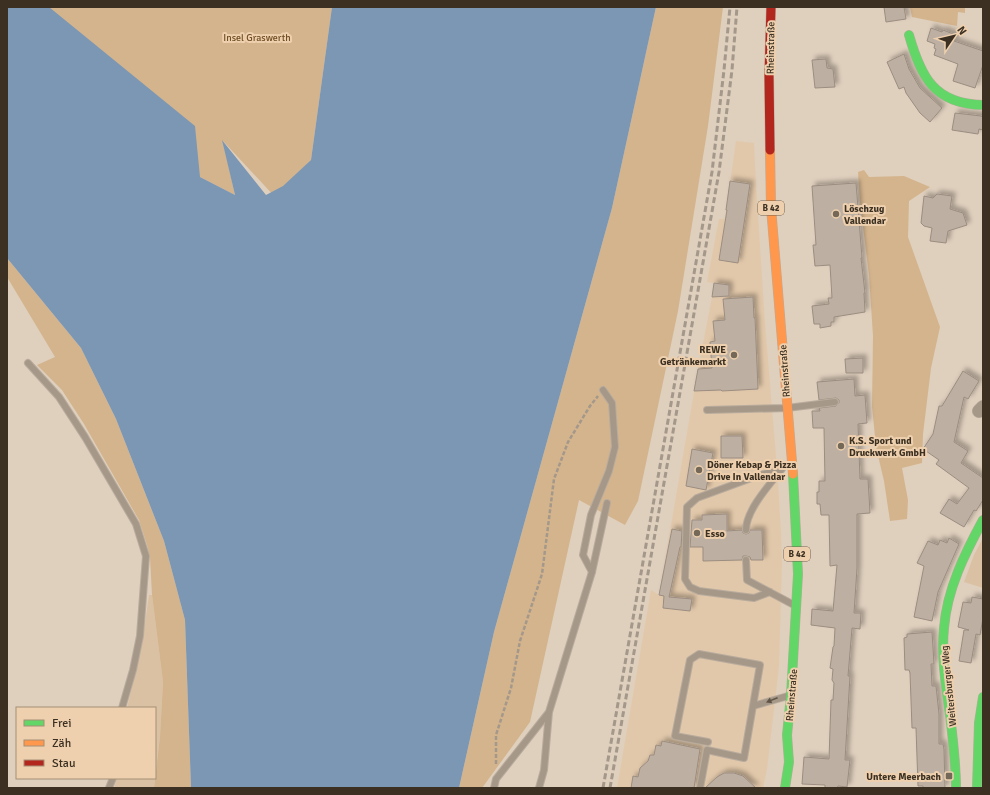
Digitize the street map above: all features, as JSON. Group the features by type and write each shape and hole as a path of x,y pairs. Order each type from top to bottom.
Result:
{"main road":[{"name":"Rheinstraße","path":"771,7 769,142 771,207 790,456 795,501 798,574 791,695 787,735 789,762 786,788"},
{"path":"908,36 922,72 932,85 943,95 954,101 972,105 983,105"},
{"name":"Weitersburger Weg","path":"956,788 956,757 944,658 944,628 948,603 958,571 983,520"},
{"path":"977,788 980,723 983,697"},
{"name":"Rheinstraße","path":"780,758 787,735"}],"lane":[{"path":"28,363 59,397 85,437 136,524 146,556 140,636 133,670 122,707"},
{"path":"592,572 583,555 591,515 610,471 615,447 612,403 603,390"},
{"path":"707,410 787,408 835,402"},
{"path":"746,530 746,524 758,499 790,456"},
{"path":"770,592 754,598 699,591 690,587 686,579 687,507 697,498 757,476 781,469"},
{"path":"539,788 544,770 549,712 592,572 607,503"},
{"path":"746,560 747,580 797,607"},
{"path":"700,788 707,750 744,758 760,665 699,654 690,660 675,736 708,742"},
{"path":"753,706 765,704 778,698 791,695"},
{"path":"494,788 496,779 549,712"}],"path":[{"path":"496,779 496,735 510,688 520,641 542,574 554,479 568,442 590,406 603,390"}],"shaded area":[{"path":"736,141 754,143 765,323 781,534 782,563 779,666 767,769 763,788 617,788 651,590 659,595 712,297 714,283 707,282 719,219 725,219"},
{"path":"983,538 983,588 964,582 974,555"},
{"path":"149,595 152,595 163,682 160,736 156,769 156,707 127,707 142,644"},
{"path":"117,779 155,779 154,788 114,788"}],"green space":[{"name":"Insel Graswerth","path":"34,7 332,7 311,160 276,198 223,141 235,195 200,177"},
{"path":"656,7 723,7 708,126 678,311 638,501 625,525 579,500 530,722 482,788 459,788 494,632 612,208"},
{"path":"910,7 965,7 965,13 958,12 957,26 912,17"},
{"path":"864,170 869,177 904,176 930,187 909,201 908,237 940,327 931,368 923,434 922,463 902,468 908,500 907,519 890,521 884,481 876,447 872,406 873,336 869,275 858,172"},
{"path":"7,258 81,348 116,419 164,541 185,620 191,788 154,788 160,736 163,682 152,595 150,557 139,520 84,424 62,390 37,365 55,357 7,277"}],"water":[{"path":"7,7 49,7 195,126 200,177 235,195 222,140 266,195 283,186 311,160 332,7 656,7 612,208 494,632 459,788 191,788 185,620 164,541 116,419 81,348 7,258"}],"building":[{"path":"884,7 904,7 906,19 886,22"},
{"path":"931,28 942,32 943,30 956,35 954,41 983,51 983,65 975,88 953,81 958,64 934,55 936,49 934,48 935,44 927,41"},
{"path":"904,54 909,69 920,88 942,108 930,122 920,113 906,93 904,87 899,89 887,62"},
{"path":"826,59 827,68 833,69 835,87 815,88 812,60"},
{"path":"955,113 983,117 983,130 979,129 978,134 952,130"},
{"path":"730,181 750,184 738,263 719,260"},
{"path":"856,183 865,293 865,312 834,317 834,322 831,322 831,326 820,328 820,324 814,324 812,306 829,304 828,298 832,298 830,265 815,266 813,245 816,245 812,186"},
{"path":"937,194 952,196 950,209 963,213 967,225 948,231 946,243 930,241 932,228 924,226 921,223 924,196 933,198"},
{"path":"714,283 729,285 729,296 712,297"},
{"name":"REWE Getränkemarkt","path":"753,297 758,389 694,391 698,369 712,368 710,342 715,341 713,321 725,320 723,299"},
{"path":"863,358 863,373 846,373 845,359"},
{"path":"963,371 979,381 968,399 964,397 954,442 968,451 961,463 983,478 983,500 976,511 974,510 964,527 940,513 949,499 957,504 969,488 936,464 939,460 923,449 933,434 939,406 942,406"},
{"path":"854,379 855,396 865,395 867,423 858,424 860,479 868,479 870,513 857,514 857,568 854,613 861,613 860,629 852,628 848,676 850,676 845,760 850,760 847,787 838,786 837,788 825,788 825,785 802,784 804,757 829,759 831,700 833,700 834,683 832,680 833,669 830,668 834,646 835,628 811,625 812,609 833,611 837,565 830,566 829,515 821,515 820,504 817,504 819,481 825,481 824,428 813,428 812,411 820,411 819,408 836,406 839,403 839,400 836,398 819,400 817,382"},
{"path":"721,436 742,436 743,458 721,458"},
{"name":"Döner Kebap & Pizza Drive In Vallendar","path":"692,449 713,453 706,490 686,486"},
{"path":"727,514 727,531 742,530 743,533 746,534 749,533 750,530 762,530 763,560 751,560 750,557 743,556 742,560 703,561 703,547 690,547 692,520 702,520 702,515"},
{"path":"672,529 682,531 681,547 669,597 692,599 690,611 663,608 664,596 659,595"},
{"path":"949,538 959,544 938,592 932,621 914,617 924,566 917,563 928,541 938,545 940,540 947,543"},
{"path":"972,597 983,599 983,618 980,635 976,634 971,663 959,661 964,630 969,630 958,627 963,602 971,603"},
{"path":"932,632 934,664 931,664 932,686 936,686 939,714 939,744 943,744 944,749 945,788 923,788 923,786 918,786 916,728 912,728 910,673 909,670 905,670 904,638 907,637 907,634"},
{"path":"662,741 700,749 694,788 631,788 633,776 638,777 640,768 648,761 650,755 654,755 656,745 661,746"},
{"path":"724,773 734,773 743,776 756,788 705,788"}],"railway":[{"path":"603,788 712,172 730,7"},
{"path":"610,788 719,172 732,70 737,7"}],"traffic: fast":[{"path":"909,35 919,64 932,85 952,100 983,105"},
{"path":"785,788 789,762 787,735 791,695 798,574 793,474"},
{"path":"956,788 954,752 944,661 944,628 953,585 964,558 983,520"},
{"path":"977,788 979,723 983,697"}],"traffic: slow":[{"path":"770,150 771,207 793,474"}],"traffic: jam":[{"path":"770,150 769,76 771,7"}],"place":[{"name":"Löschzug Vallendar","path":"836,214"},
{"name":"REWE Getränkemarkt","path":"734,355"},
{"name":"K.S. Sport und Druckwerk GmbH","path":"841,446"},
{"name":"Döner Kebap & Pizza Drive In Vallendar","path":"699,470"},
{"name":"Esso","path":"697,533"},
{"name":"Untere Meerbach","path":"949,776"}]}
